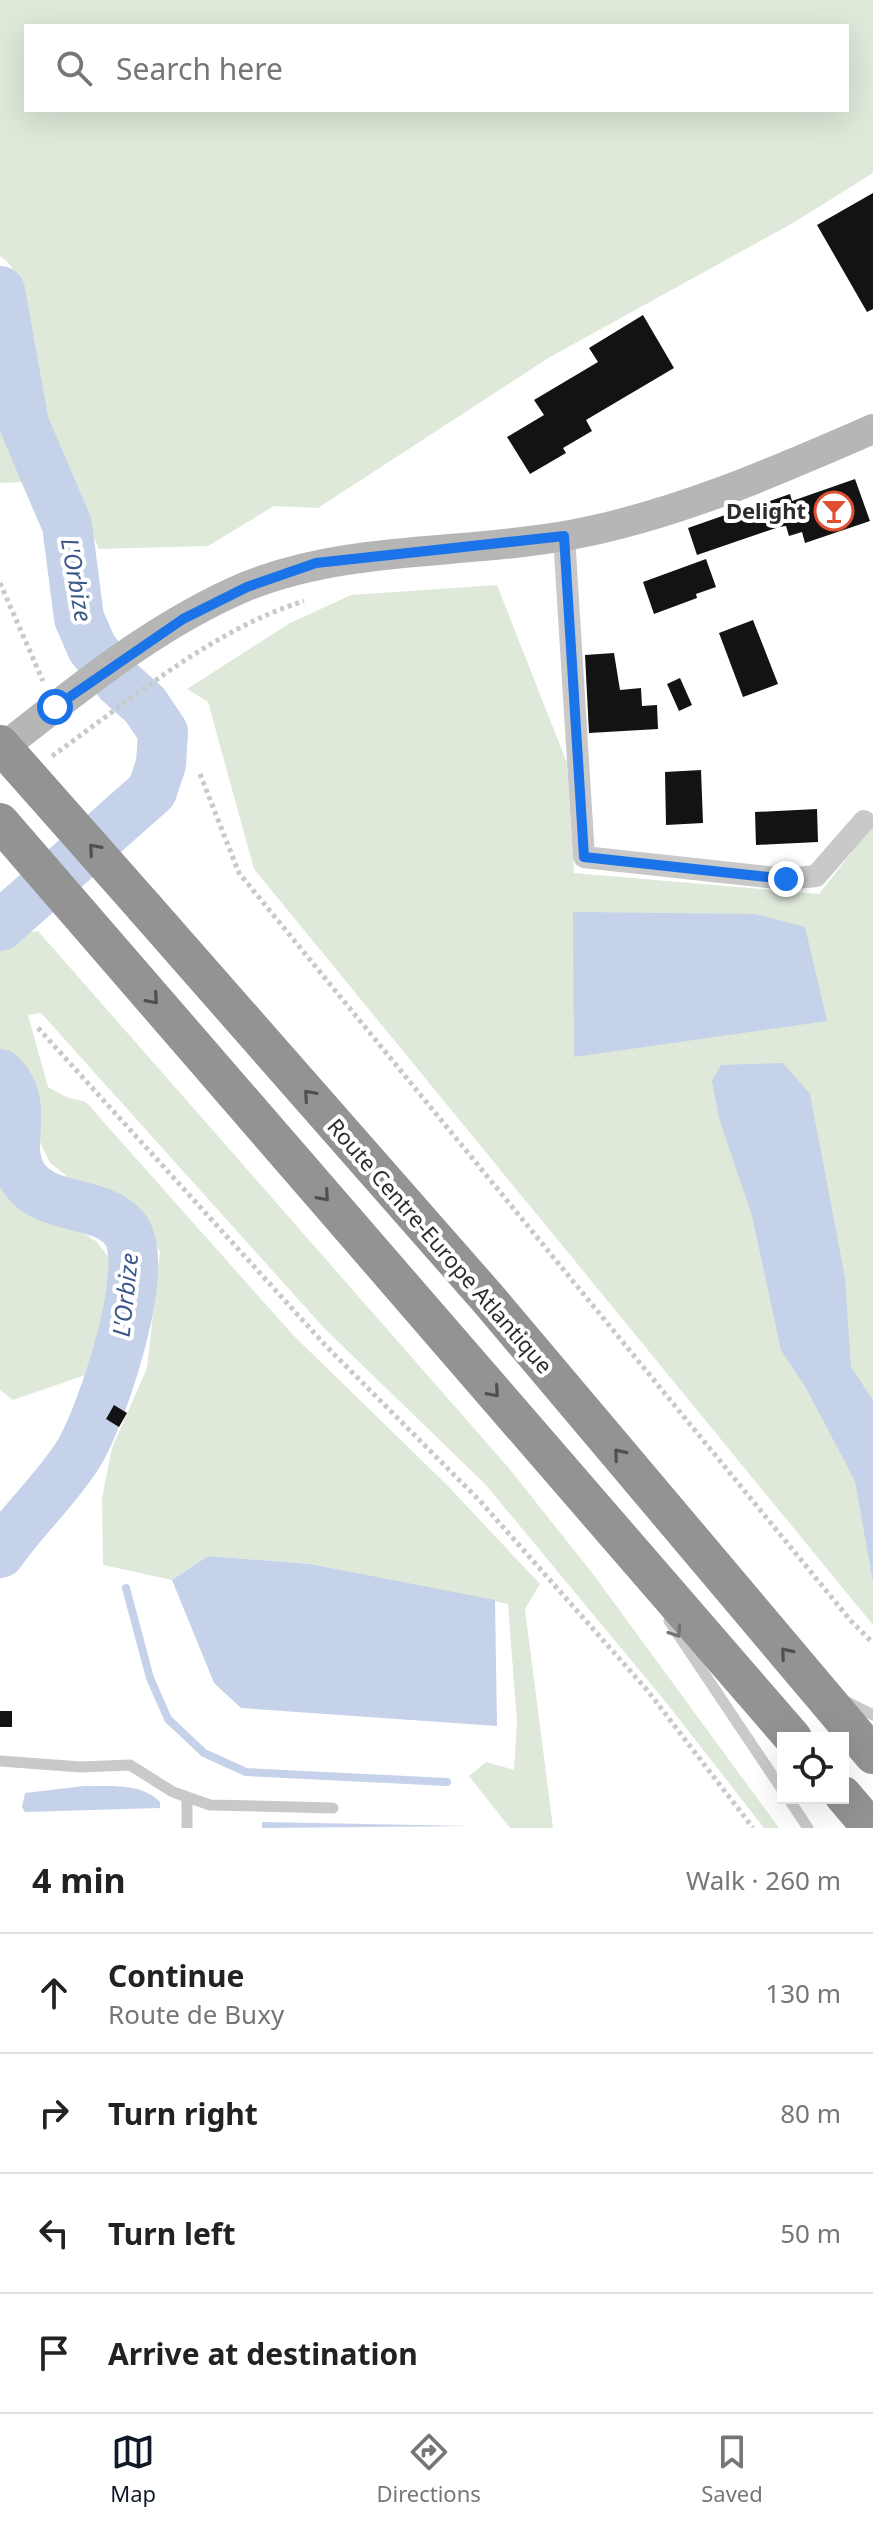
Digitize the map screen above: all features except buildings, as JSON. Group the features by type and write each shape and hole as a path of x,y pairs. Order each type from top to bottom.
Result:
{"highway":[{"name":"Route Centre-Europe Atlantique","path":"0,744 490,1301 873,1755"},
{"path":"0,822 788,1732"},
{"path":"849,1802 871,1828"}],"main road":[{"path":"0,750 127,654 183,619 247,587 316,563 564,536 667,509 873,429"}],"street":[{"path":"564,536 584,857 786,879 816,876 864,821"}],"lane":[{"path":"586,1498 654,1600"},
{"path":"663,1613 777,1782"},
{"path":"815,1689 873,1715"},
{"path":"0,1761 81,1767 130,1765 187,1798 210,1805 333,1808"},
{"path":"187,1798 187,1828"},
{"path":"792,1804 808,1828"}],"path":[{"path":"0,583 67,698"},
{"path":"101,722 152,685 268,612 318,597"},
{"path":"200,774 239,873 851,1621 873,1643"},
{"path":"38,1028 326,1346 491,1514 647,1690 753,1828"}],"green space":[{"path":"0,0 873,0 873,173 793,223 550,357 318,508 274,506 208,546 99,549 65,471 36,391 21,325 18,282 8,263 0,256"},
{"path":"0,359 23,482 0,483"},
{"path":"497,585 567,763 574,873 819,894 873,825 873,1625 254,869 208,702 187,689 290,623 351,595"},
{"path":"38,931 508,1467 593,1574 779,1828 764,1828 665,1701 485,1484 324,1328 41,1013 28,1015 48,1087 66,1097 86,1102 293,1335 447,1485 540,1584 525,1609 553,1828 510,1828 469,1776 486,1762 514,1770 517,1722 508,1604 310,1564 208,1556 172,1580 103,1565 102,1498 112,1448 147,1368 160,1252 144,1222 121,1204 87,1192 50,1163 37,1136 21,1079 0,1054 0,945 11,934"},
{"path":"0,1167 15,1191 40,1212 68,1223 97,1242 117,1268 113,1308 88,1374 13,1400 0,1390"}],"water":[{"path":"573,912 755,914 805,927 827,1021 574,1057"},
{"path":"783,1063 810,1094 845,1278 851,1367 873,1400 873,1582 855,1481 806,1388 781,1350 752,1216 719,1118 712,1081 721,1065"},
{"path":"208,1556 310,1564 495,1600 497,1726 241,1708 214,1683 172,1580"},
{"path":"84,1786 134,1788 160,1802 160,1808 25,1812 22,1807 25,1793"},
{"path":"262,1822 472,1826 262,1828"}],"waterway":[{"name":"L'Orbize","path":"0,291 24,424 67,525 79,618 92,648 119,682 145,705 163,732 161,764 152,791 0,926"},
{"name":"L'Orbize","path":"0,1074 15,1100 15,1152 23,1177 44,1195 100,1213 124,1228 132,1246 133,1272 121,1339 89,1434 70,1466 0,1553"},
{"path":"126,1588 150,1678 168,1719 204,1753 246,1772 447,1782"}],"place":[{"name":"Delight","path":"834,511"}],"route":[{"path":"55,707 127,654 183,619 247,587 316,563 564,536 584,857 786,879"}]}
